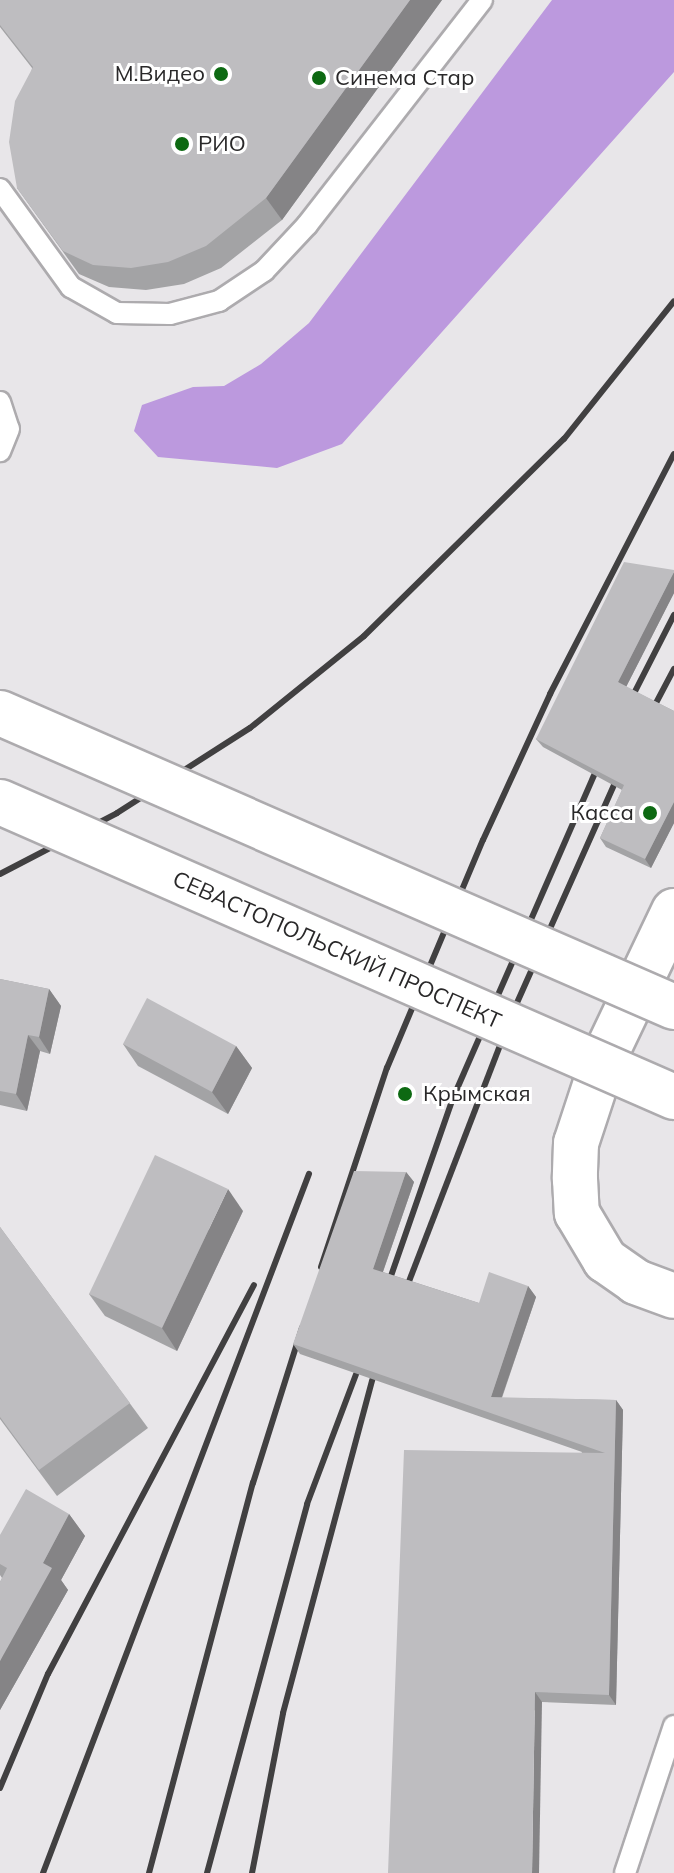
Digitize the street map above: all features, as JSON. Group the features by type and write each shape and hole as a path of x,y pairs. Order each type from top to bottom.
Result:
{"main road":[{"path":"0,713 674,1007"},
{"name":"СЕВАСТОПОЛЬСКИЙ ПРОСПЕКТ","path":"0,802 674,1097"},
{"path":"674,911 604,1058 576,1143 575,1179 577,1213 605,1260 636,1282 674,1296"}],"lane":[{"path":"0,189 71,287 117,313 170,314 219,301 264,271 307,225 482,0"},
{"path":"0,402 9,429 0,451"},
{"path":"625,1873 674,1726"}],"shaded area":[{"path":"552,0 674,0 674,72 342,444 277,468 158,457 134,431 142,405 193,387 224,386 261,364 309,323"}],"building":[{"name":"РИО","path":"0,0 410,0 266,198 206,246 168,262 131,268 93,265 63,251 17,188 9,142 15,101 33,67 0,25"},
{"path":"624,562 674,570 618,682 674,711 674,802 645,859 600,838 624,785 536,739"},
{"path":"0,979 49,989 39,1037 28,1035 16,1094 0,1091"},
{"path":"147,998 236,1046 212,1092 123,1044"},
{"path":"155,1155 228,1189 162,1328 89,1294"},
{"path":"354,1171 406,1172 373,1269 479,1303 489,1272 528,1286 491,1397 616,1400 609,1695 535,1692 532,1873 388,1873 404,1450 605,1453 293,1344"},
{"path":"0,1227 130,1403 39,1470 0,1417"},
{"path":"26,1489 69,1514 43,1563 52,1568 0,1661 0,1582 7,1568 0,1564 0,1535"}],"railway":[{"path":"0,874 117,813 250,728 364,636 564,439 674,301"},
{"path":"321,1267 387,1068 483,840 550,694 674,454"},
{"path":"625,711 674,615"},
{"path":"646,722 674,669"},
{"path":"384,1296 453,1098 594,775"},
{"path":"401,1302 512,1014 614,785"},
{"path":"43,1873 309,1174"},
{"path":"0,1788 48,1674 254,1285"},
{"path":"149,1873 253,1483 302,1328"},
{"path":"207,1873 307,1504 356,1374"},
{"path":"252,1873 283,1713 372,1380"}],"place":[{"name":"М.Видео","path":"221,74"},
{"name":"Синема Стар","path":"319,78"},
{"name":"РИО","path":"182,144"},
{"name":"Касса","path":"650,813"},
{"name":"Крымская","path":"405,1094"}]}
